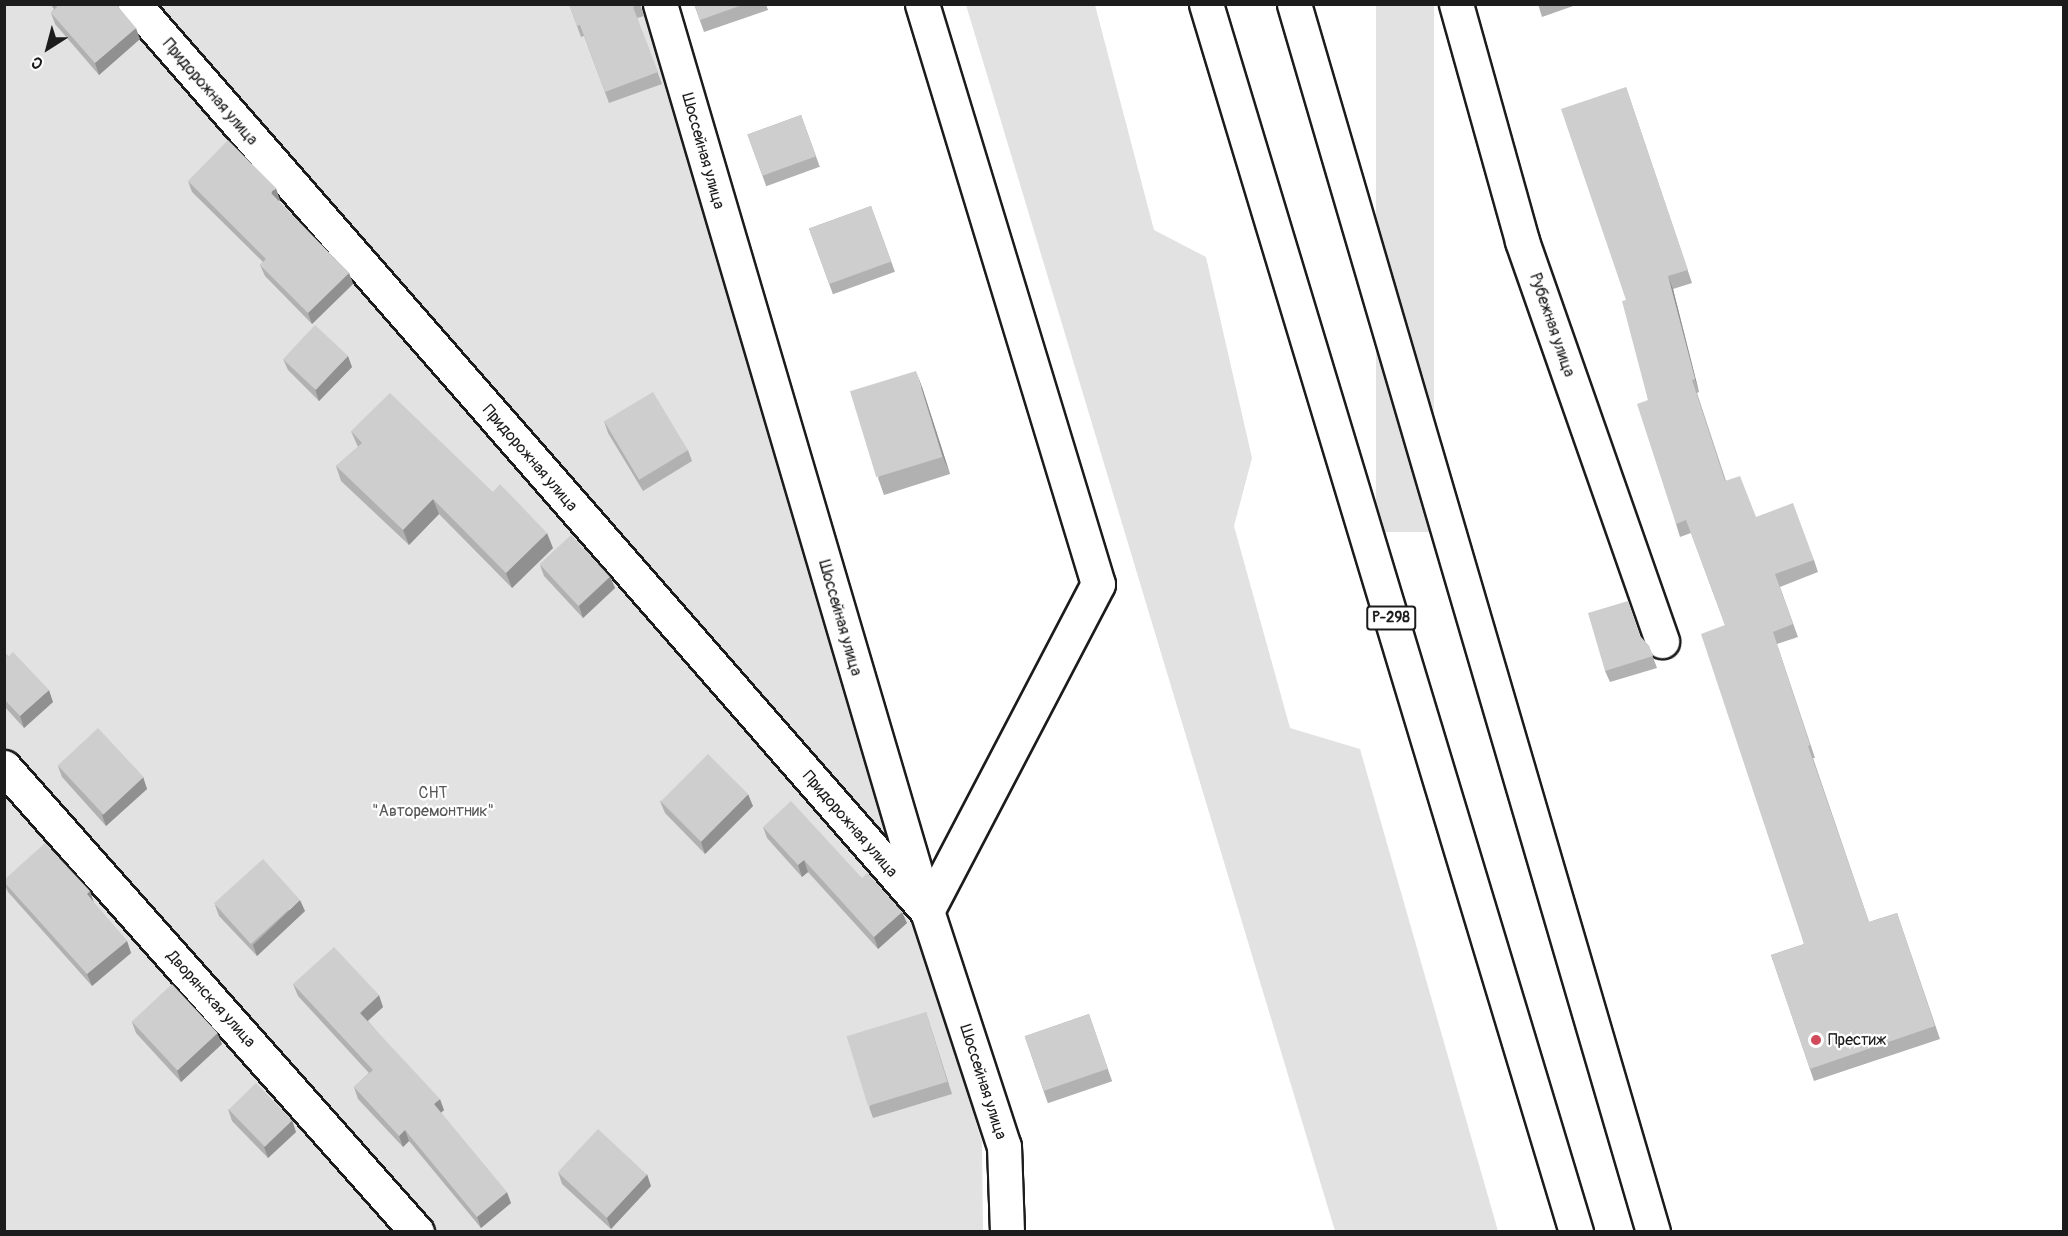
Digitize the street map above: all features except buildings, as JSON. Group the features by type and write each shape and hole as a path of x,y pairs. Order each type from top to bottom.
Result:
{"main road":[{"name":"Придорожная улица","path":"134,4 927,911"},
{"name":"Шоссейная улица","path":"660,4 927,911 1004,1146 1007,1232"},
{"path":"922,4 1098,584 927,911"},
{"name":"Р-298","path":"1206,4 1576,1232"},
{"path":"1294,4 1653,1232"},
{"name":"Рубежная улица","path":"1456,4 1522,241 1662,641"},
{"name":"Дворянская улица","path":"4,767 417,1232"}],"green space":[{"name":"СНТ \"Авторемонтник\"","path":"5,5 642,5 982,1142 983,1231 5,1232"},
{"path":"966,5 1095,5 1154,230 1206,257 1252,458 1234,526 1290,728 1360,749 1498,1231 1335,1231"},
{"path":"1376,5 1434,5 1434,532 1376,532"}],"place":[{"name":"Престиж","path":"1816,1040"}]}
